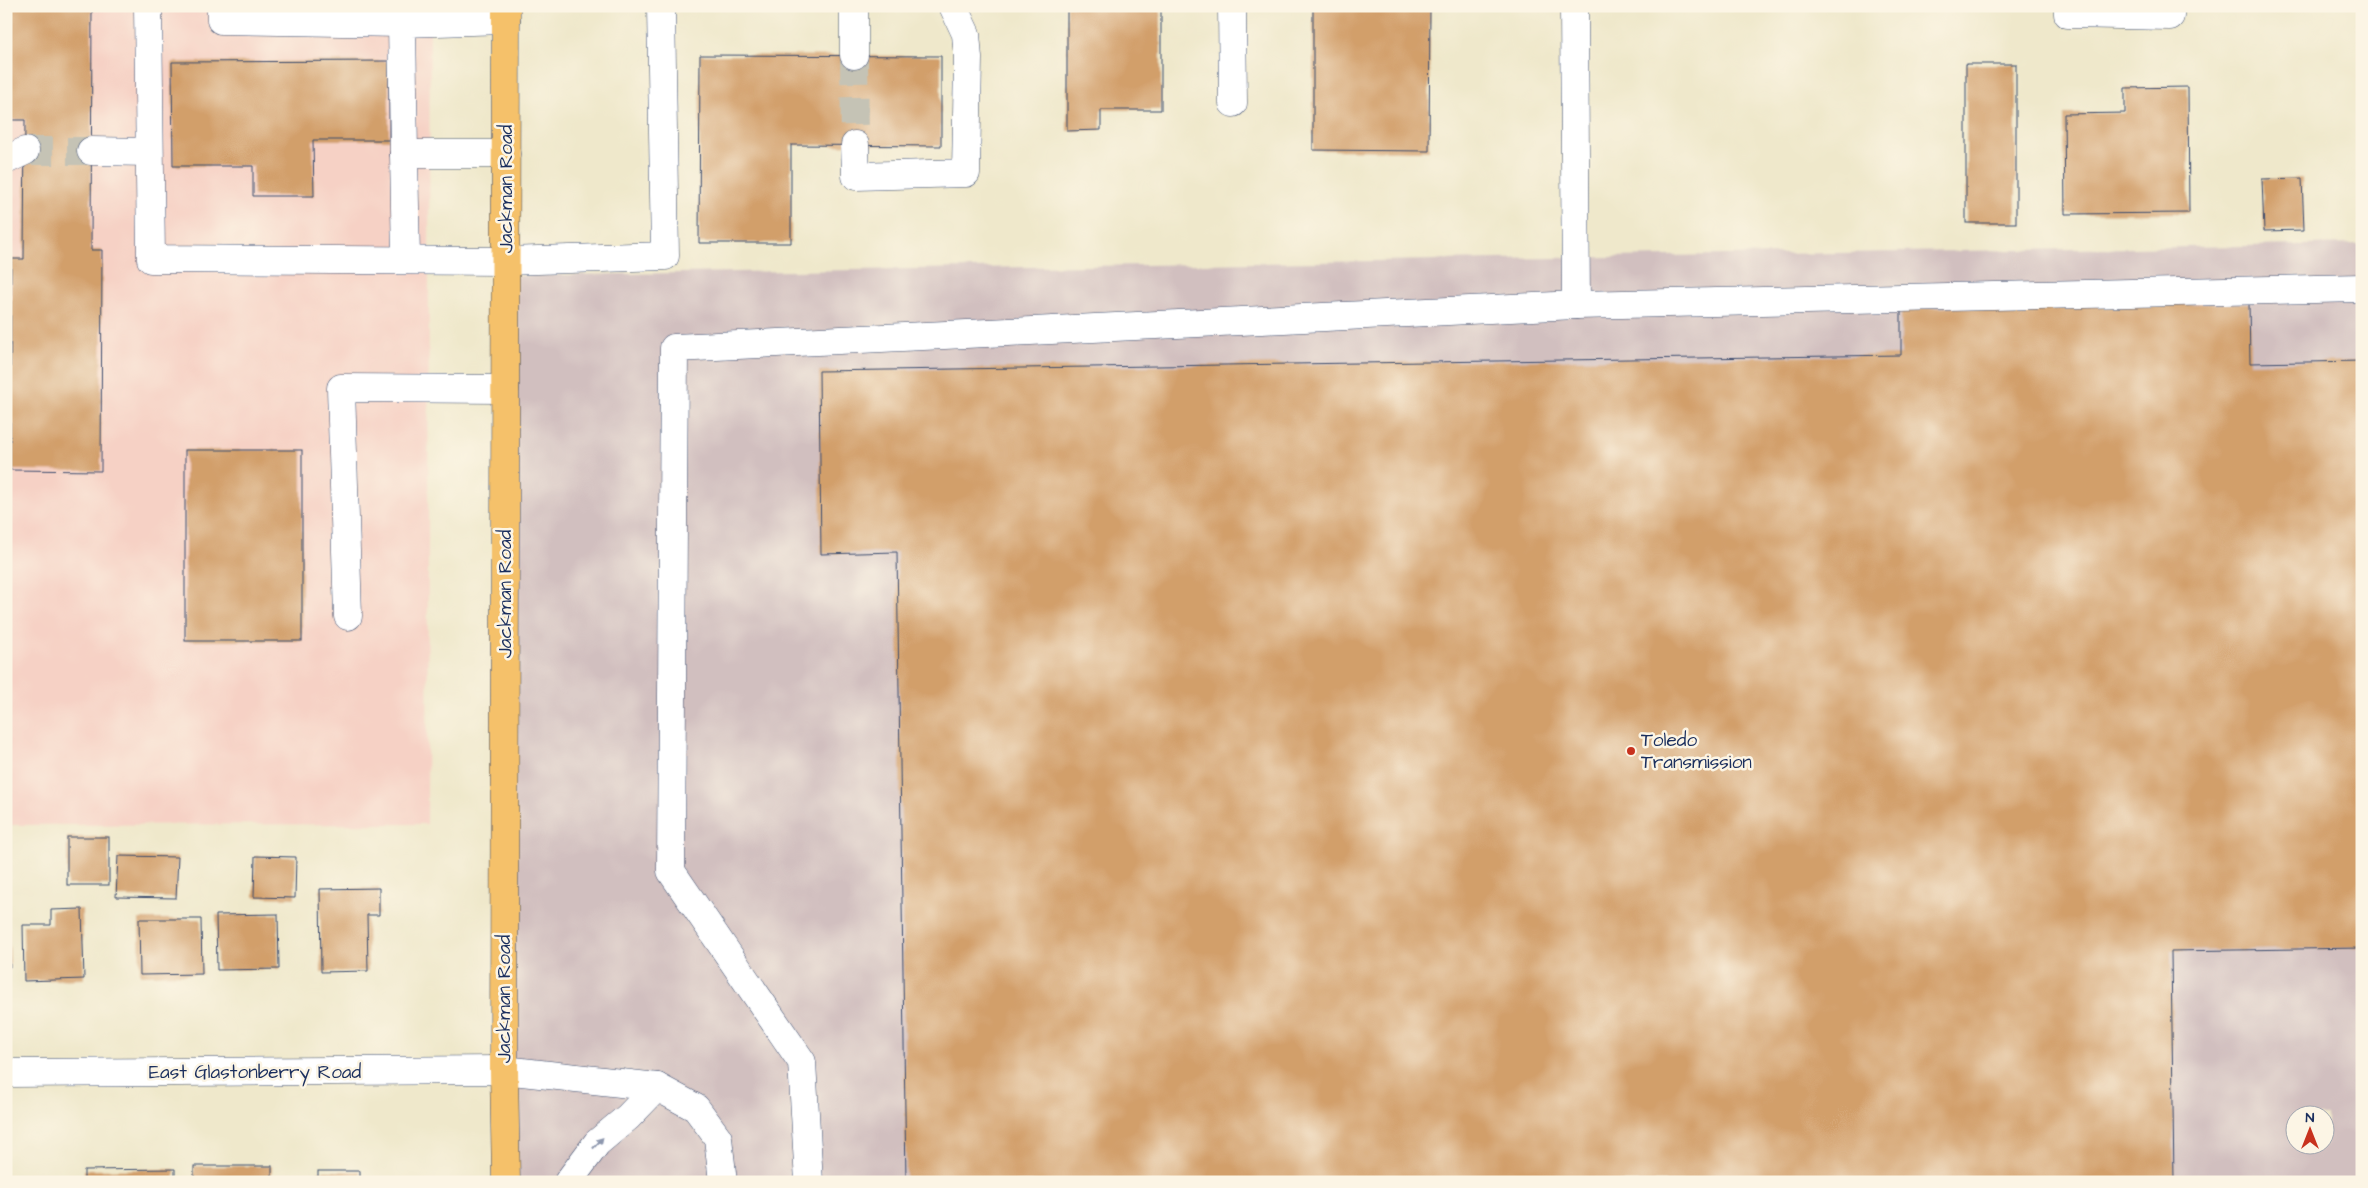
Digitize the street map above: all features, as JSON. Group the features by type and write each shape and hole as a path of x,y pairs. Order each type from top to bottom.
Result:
{"main road":[{"name":"Jackman Road","path":"506,13 504,1070 506,1182"}],"street":[{"path":"148,6 151,259 406,260 506,260 665,256 661,6"},
{"path":"221,6 221,20 506,13"},
{"path":"854,6 854,55"},
{"path":"855,145 856,176 966,173 968,58 966,34 953,6"},
{"path":"1232,6 1233,103"},
{"path":"1574,6 1576,305"},
{"path":"2068,6 2068,14 2170,16 2170,6"},
{"path":"400,15 406,260"},
{"path":"91,151 150,152"},
{"path":"404,154 506,154"},
{"path":"809,1182 802,1062 671,871 674,348 1576,305 2362,288"},
{"path":"348,616 341,388 505,389"},
{"name":"East Glastonberry Road","path":"6,1073 504,1070 657,1087"},
{"path":"568,1182 597,1143 628,1117 657,1087 696,1108 718,1138 723,1182"}],"shaded area":[{"path":"6,6 430,6 427,824 6,825"},
{"name":"Toledo Transmission","path":"2362,244 2362,1182 505,1182 506,276"}],"building":[{"path":"6,6 92,6 91,250 102,250 101,471 10,470 11,259 24,259 25,120 6,120"},
{"path":"1067,6 1161,6 1161,110 1101,110 1101,130 1067,131"},
{"path":"1313,6 1430,6 1429,151 1313,150"},
{"path":"700,55 941,56 941,146 791,145 791,243 699,243"},
{"path":"389,61 389,140 313,140 314,196 253,196 253,166 173,166 172,62"},
{"path":"1966,64 2016,64 2016,223 1966,223"},
{"path":"2188,87 2189,213 2065,214 2064,114 2125,113 2125,88"},
{"path":"2302,178 2304,230 2264,231 2262,179"},
{"name":"Toledo Transmission","path":"2249,303 2250,363 2362,361 2362,948 2171,951 2174,1182 906,1182 897,552 821,554 819,371 1901,355 1901,308"},
{"path":"185,450 302,450 302,641 185,641"},
{"path":"67,837 109,837 109,885 67,885"},
{"path":"118,856 178,857 176,898 116,897"},
{"path":"255,856 296,857 295,898 254,897"},
{"path":"379,888 379,915 367,915 368,971 321,972 320,889"},
{"path":"82,909 84,979 24,981 23,925 51,925 51,910"},
{"path":"278,914 279,969 217,970 216,915"},
{"path":"6,915 8,915 10,967 6,967"},
{"path":"139,919 201,919 202,974 140,975"},
{"path":"194,1166 272,1166 272,1182 194,1182"},
{"path":"175,1169 175,1182 84,1182 84,1170"},
{"path":"318,1171 360,1171 360,1182 318,1182"}],"tunnel":[{"path":"854,55 855,145"},
{"path":"25,151 91,151"}],"place":[{"name":"Toledo Transmission","path":"1631,751"}]}
